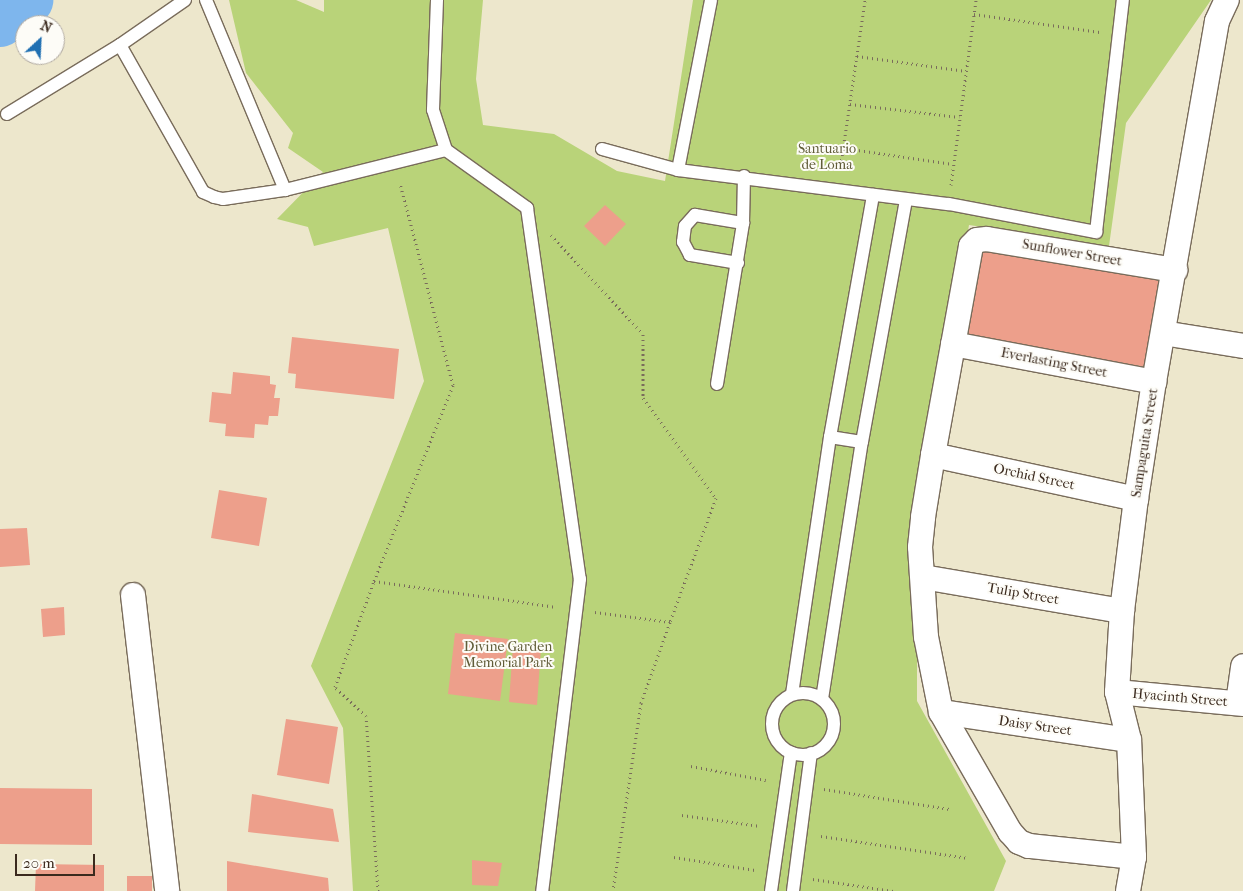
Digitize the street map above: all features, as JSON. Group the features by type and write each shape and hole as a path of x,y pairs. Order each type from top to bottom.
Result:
{"street":[{"name":"Sampaguita Street","path":"1128,891 1134,857 1129,740 1117,692 1122,611 1136,499 1154,382 1217,21 1227,0"},
{"name":"Sunflower Street","path":"953,344 971,246 977,240 987,238 1175,270"},
{"path":"1163,333 1243,346"},
{"name":"Everlasting Street","path":"953,344 1154,382"},
{"path":"953,344 923,516 920,547 926,637 941,712 1010,832 1019,842 1029,846 1134,857"},
{"name":"Orchid Street","path":"933,455 1136,499"},
{"name":"Tulip Street","path":"923,577 1122,611"},
{"path":"133,594 166,891"},
{"path":"1240,704 1243,666"},
{"name":"Hyacinth Street","path":"1117,692 1240,704"},
{"name":"Daisy Street","path":"941,712 1129,740"}],"lane":[{"path":"6,114 120,45 185,0"},
{"path":"206,0 285,190"},
{"path":"437,0 434,110 446,150 527,208 580,579 542,891"},
{"path":"678,170 711,0"},
{"path":"602,149 678,170 744,176 874,196 949,204 1096,232 1123,0"},
{"path":"120,45 203,192 223,199 285,190 446,150"},
{"path":"717,384 738,263 743,223 744,176"},
{"path":"792,694 830,437 874,196"},
{"path":"822,699 862,442 906,200"},
{"path":"738,263 690,254 683,242 685,226 695,215 743,223"},
{"path":"830,437 862,442"},
{"path":"803,692 822,699 830,706 834,726 827,745 807,755 791,752 778,742 773,732 772,720 775,710 782,700 792,694 803,692"},
{"path":"771,891 791,752"},
{"path":"793,891 802,833 805,786 812,753"}],"path":[{"path":"836,190 844,148 865,0"},
{"path":"949,204 976,0"},
{"path":"974,14 1118,34"},
{"path":"857,56 966,72"},
{"path":"850,104 960,117"},
{"path":"844,148 953,164"},
{"path":"378,891 366,716 335,687 374,581 452,385 395,164"},
{"path":"527,208 643,334 643,398 716,498 670,622"},
{"path":"682,814 781,830"},
{"path":"802,833 968,858"}],"green space":[{"path":"229,0 296,0 324,12 324,0 483,0 476,79 483,125 554,134 617,171 665,181 693,0 1211,0 1126,123 1109,246 969,225 917,532 917,701 1006,861 994,891 353,891 343,728 311,666 424,381 388,228 314,246 308,227 277,219 323,172 288,148 293,133 246,73"}],"building":[{"path":"605,205 626,224 605,246 584,226"},
{"path":"982,247 1161,278 1146,367 1100,359 1100,361 966,336"},
{"path":"292,337 399,349 394,399 295,388 296,374 288,373"},
{"path":"233,372 270,376 270,384 276,385 274,398 280,398 278,416 269,416 268,425 255,424 254,438 225,436 226,424 209,422 212,392 231,394"},
{"path":"219,490 267,498 259,546 211,538"},
{"path":"27,528 30,565 0,567 0,529"},
{"path":"64,607 65,635 43,637 41,609"},
{"path":"455,633 508,639 500,701 448,694"},
{"path":"513,646 541,648 537,705 509,702"},
{"path":"286,719 338,727 329,784 277,775"},
{"path":"0,788 92,789 92,845 0,844"},
{"path":"252,794 333,809 339,842 248,832"},
{"path":"472,860 502,863 498,886 472,885"},
{"path":"227,861 328,878 329,891 227,891"},
{"path":"36,864 104,865 104,891 35,891"},
{"path":"127,876 152,876 152,891 127,891"}],"waterway":[{"path":"0,22 28,0"}],"park label":[{"name":"Santuario de Loma","path":"827,158"},
{"name":"Divine Garden Memorial Park","path":"508,656"}]}
